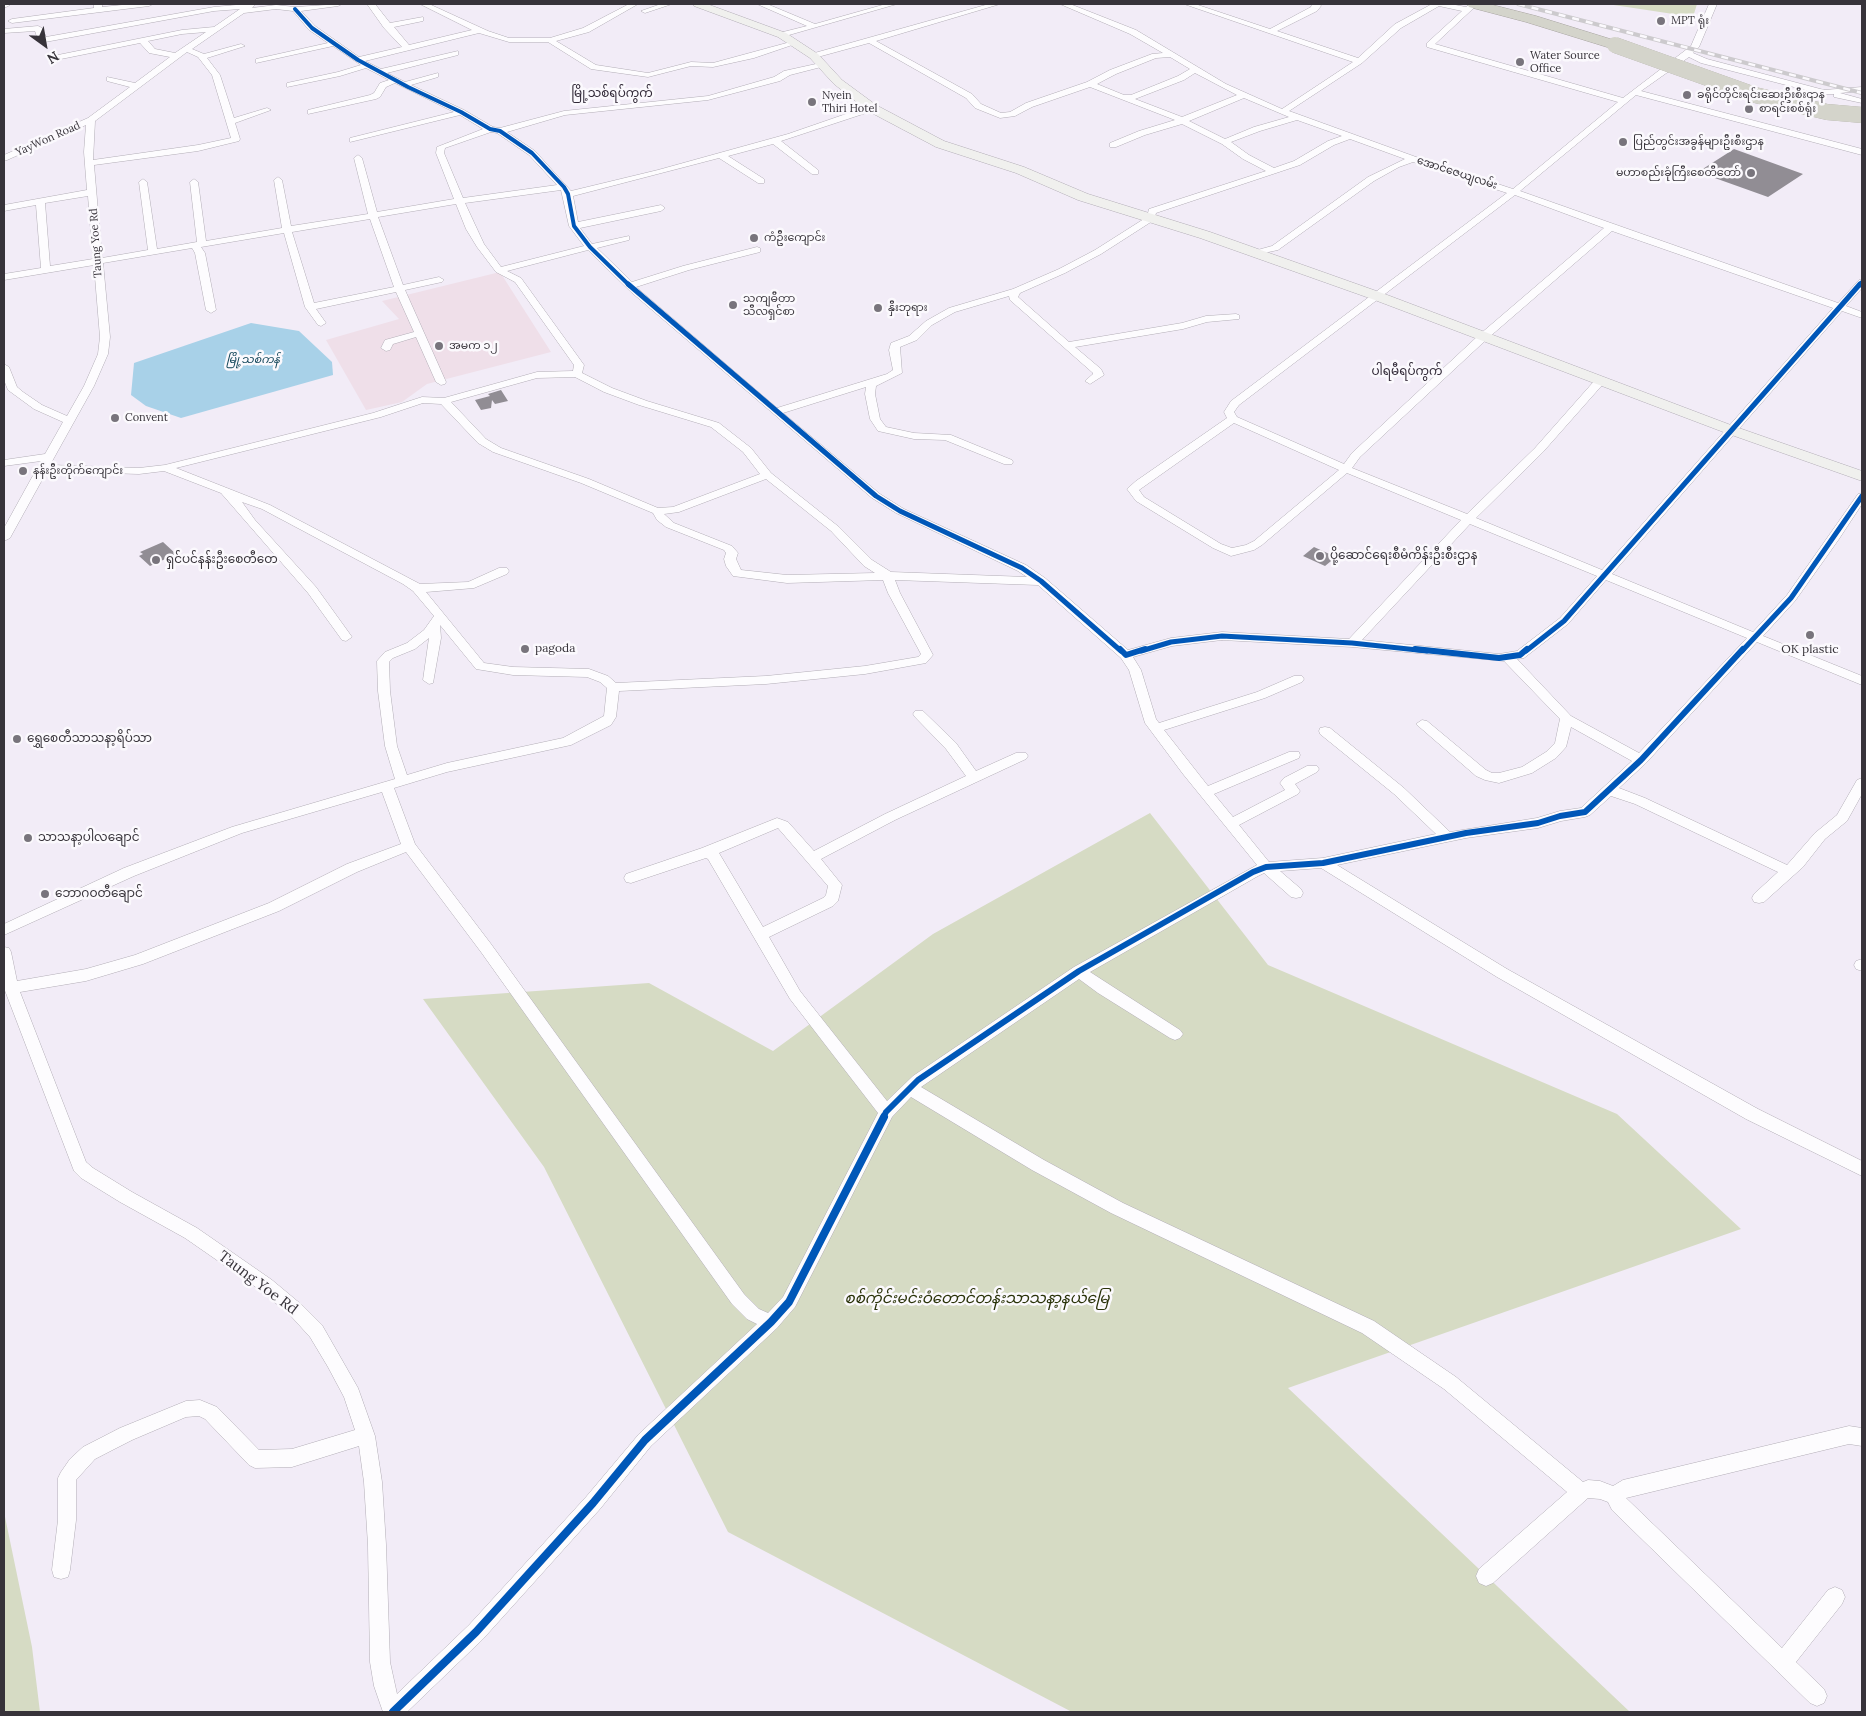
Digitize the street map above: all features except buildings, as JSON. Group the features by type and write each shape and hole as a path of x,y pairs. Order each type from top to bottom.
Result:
{"highway":[{"path":"1472,6 1530,19 1615,45 1755,95 1827,112 1862,115"}],"street":[{"path":"66,4 67,14"},
{"path":"4,22 67,14 98,7 149,4"},
{"path":"38,28 40,38 45,40 214,9 273,5 295,9 338,4"},
{"path":"372,4 387,26 406,47"},
{"path":"424,4 477,31 509,40 550,40 571,36 634,4"},
{"path":"645,11 668,4"},
{"path":"698,4 782,35 818,60 838,82 872,108 940,144 1020,170 1083,196 1257,253 1377,296 1730,430 1862,476"},
{"path":"760,4 814,26"},
{"path":"782,35 893,4"},
{"path":"578,374 579,365 518,280 499,270 480,245 440,153 441,147 495,130 564,113 708,98 777,79 818,60 871,41 996,4"},
{"name":"အောင်ဇေယျလမ်း","path":"1064,4 1133,32 1223,86 1284,112 1413,159 1514,192 1862,314"},
{"path":"1188,4 1359,61"},
{"path":"1271,31 1314,9 1317,6 1316,4"},
{"path":"1284,112 1359,61 1398,26 1437,4"},
{"path":"1441,4 1472,6"},
{"path":"1713,4 1695,46 1688,54 1635,92 1514,192 1235,403 1229,412 1233,420 1346,469 1757,636 1862,681"},
{"path":"1472,6 1430,45 1624,101"},
{"path":"91,120 176,56 247,7"},
{"path":"295,9 312,28 358,60 403,85 495,130 532,153 566,190 574,226 590,247 630,286 868,490 900,511 1022,568 1042,581 1126,655 1135,670 1150,720 1266,867 1296,893"},
{"path":"4,31 38,28 43,23 42,17"},
{"path":"387,26 420,19"},
{"path":"56,58 142,40 198,30 215,29"},
{"path":"358,60 477,31"},
{"path":"142,40 152,51 176,56"},
{"path":"550,40 594,67 604,70 648,75 691,64 713,64 750,56 794,43"},
{"path":"871,41 969,96 978,106 1000,116 1012,114 1029,105 1090,84 1121,69 1155,56 1170,55"},
{"path":"259,61 334,44"},
{"path":"202,57 241,46"},
{"path":"90,163 198,148 236,139 216,75 202,57 196,52 186,49"},
{"path":"380,72 455,53"},
{"path":"1688,54 1704,61 1862,101"},
{"path":"290,86 340,74 367,65"},
{"path":"604,70 610,79"},
{"path":"1124,97 1132,97 1180,78 1194,70"},
{"path":"403,85 435,76"},
{"path":"110,79 135,86"},
{"path":"311,112 372,97 377,95 383,85 395,80"},
{"path":"1090,84 1181,120 1225,142 1273,171"},
{"path":"1824,92 1862,89"},
{"path":"1635,92 1862,152"},
{"path":"1113,145 1244,95"},
{"path":"4,277 460,201 566,190 660,172 774,140 872,108"},
{"path":"231,122 267,110"},
{"path":"353,140 444,118 461,112"},
{"path":"1225,142 1257,129 1298,117"},
{"name":"YayWon Road","path":"4,158 91,120"},
{"name":"Taung Yoe Rd","path":"4,538 89,386 103,354 105,337 88,141 91,120"},
{"path":"777,411 876,382 897,373 895,345 914,338 929,323 964,305 1016,291 1040,282 1098,252 1151,218 1152,211 1297,162 1331,143 1350,136"},
{"path":"774,140 815,172"},
{"path":"720,155 761,181"},
{"path":"358,158 367,198 399,288 441,382"},
{"path":"1257,253 1275,248 1371,179 1396,165 1413,159"},
{"path":"278,180 288,229 310,307 322,323"},
{"path":"143,182 153,252"},
{"path":"194,182 198,244 211,310"},
{"path":"4,208 93,192"},
{"path":"40,201 46,270"},
{"path":"574,226 661,208"},
{"path":"1233,420 1134,489 1135,494 1231,552 1250,548 1258,543 1346,469 1356,455 1484,337 1611,227"},
{"path":"499,270 626,238"},
{"path":"630,286 686,268 757,250"},
{"path":"310,307 439,280"},
{"path":"1126,655 1171,642 1222,636 1352,643 1508,658 1520,655 1564,620 1862,282"},
{"path":"1016,291 1013,298 1099,374 1090,381"},
{"path":"1067,345 1109,339 1159,328 1183,326 1206,319 1236,316"},
{"path":"386,348 389,342 420,333"},
{"path":"4,367 6,382 19,394 38,407 69,421"},
{"path":"44,468 139,471 164,468 343,424 422,400 444,401 537,375 578,374 608,390 715,425 747,450 767,475 834,529 868,563 888,576 894,593 927,655 922,660 864,670 766,680 613,687 604,679 590,673 513,671 480,666 437,620 417,588 407,581 266,507 164,468"},
{"path":"1352,643 1468,520 1539,450 1600,381"},
{"path":"876,382 871,385 870,394 875,419 882,429 914,436 947,437 1008,462"},
{"path":"444,401 482,441 497,450 585,481 657,511 675,510 767,475"},
{"path":"4,463 50,457"},
{"path":"220,488 238,504 312,590 346,637"},
{"path":"393,1712 476,1632 586,1510 645,1440 771,1322 789,1302 886,1112 918,1080 1079,971 1253,872 1266,867 1323,863 1447,837 1538,823 1585,812 1641,760 1791,598 1862,496"},
{"path":"657,511 661,518 670,525 728,548 732,553 730,559 732,566 737,573 787,579 888,576 1042,581"},
{"path":"417,588 470,585 503,571"},
{"path":"429,680 437,620"},
{"path":"402,781 390,746 383,661 389,654 411,646 428,633 437,620"},
{"path":"1508,658 1566,719 1641,760"},
{"path":"1157,728 1262,695 1298,679"},
{"path":"4,930 129,872 237,830 446,768 566,742 606,722 610,717 613,687"},
{"path":"919,714 951,746 974,778"},
{"path":"1422,724 1481,773 1499,778 1527,770 1552,755 1561,744 1566,719"},
{"path":"1325,731 1399,791 1447,837"},
{"path":"1206,792 1294,755"},
{"path":"812,858 890,817 1021,756"},
{"path":"1232,823 1293,791 1287,783 1312,769"},
{"path":"1759,898 1798,863 1820,836 1842,818 1862,783"},
{"path":"387,786 409,846 486,948 738,1299 753,1314 771,1322"},
{"path":"1609,790 1640,801 1788,871"},
{"path":"631,878 707,852 777,823 783,825 835,885 833,897 828,902 760,935"},
{"path":"11,988 86,975 138,960 274,907 352,868 409,846"},
{"path":"707,852 721,866 795,995 886,1112"},
{"path":"1323,863 1502,973 1752,1114 1862,1169"},
{"name":"Taung Yoe Rd","path":"4,952 11,988 80,1166 87,1173 126,1197 191,1233 266,1285 296,1310 316,1331 352,1394 366,1436 373,1482 377,1545 380,1662 384,1686 393,1712"},
{"path":"1079,971 1103,989 1175,1034"},
{"path":"910,1088 1038,1165 1117,1208 1368,1328 1450,1383 1581,1492"},
{"path":"61,1570 67,1520 67,1478 76,1464 89,1453 126,1434 186,1409 200,1408 211,1412 255,1459 292,1458 337,1443 366,1436"},
{"path":"1615,1496 1623,1489 1840,1437 1855,1434 1862,1437"},
{"path":"1486,1576 1581,1492 1588,1489 1600,1490 1615,1496 1618,1504 1817,1696"},
{"path":"1783,1663 1835,1597"}],"shaded area":[{"name":"အမက ၁၂","path":"500,272 551,352 427,384 402,402 366,410 326,340 399,319 382,301"}],"green space":[{"path":"1607,4 1697,4 1693,17"},
{"name":"စစ်ကိုင်းမင်းဝံတောင်တန်းသာသနာ့နယ်မြေ","path":"1150,813 1268,965 1617,1114 1741,1229 1288,1388 1630,1712 1072,1712 728,1532 544,1167 423,999 649,983 773,1051 933,934"},
{"path":"4,1512 32,1647 40,1712 4,1712"}],"water":[{"name":"မြို့သစ်ကန်","path":"251,323 299,331 332,362 333,375 181,418 146,406 131,395 134,363"}],"railway":[{"path":"1518,4 1862,93"}],"cycle path":[{"path":"295,9 312,28 358,60 408,87 461,112 490,129 500,131 532,153 564,187 568,194 574,226 590,247 634,290 819,449 876,496 900,511 1022,568 1041,581 1126,655 1171,642 1222,636 1352,643 1499,658 1520,655 1564,621 1862,282"},
{"path":"393,1712 476,1632 593,1503 645,1440 771,1322 789,1302 886,1112 918,1080 1079,971 1253,872 1266,867 1323,863 1466,833 1538,823 1560,816 1585,812 1641,760 1791,598 1862,496"}],"place":[{"name":"MPT ရုံး","path":"1661,21"},
{"name":"Water Source Office","path":"1520,62"},
{"name":"ခရိုင်တိုင်းရင်းဆေးဦးစီးဌာန","path":"1687,95"},
{"name":"Nyein Thiri Hotel","path":"812,102"},
{"name":"စာရင်းစစ်ရုံး","path":"1749,109"},
{"name":"ပြည်တွင်းအခွန်များဦးစီးဌာန","path":"1623,142"},
{"name":"မဟာစည်းခုံကြီးစေတီတော်","path":"1751,173"},
{"name":"ကံဦးကျောင်း","path":"754,238"},
{"name":"သကျဓီတာ သီလရှင်စာ","path":"733,305"},
{"name":"နှီးဘုရား","path":"878,308"},
{"name":"အမက ၁၂","path":"439,346"},
{"name":"Convent","path":"115,418"},
{"name":"နန်းဦးတိုက်ကျောင်း","path":"23,471"},
{"name":"ပို့ဆောင်ရေးစီမံကိန်းဦးစီးဌာန","path":"1320,556"},
{"name":"ရှင်ပင်နန်းဦးစေတီတေ","path":"156,560"},
{"name":"OK plastic","path":"1810,635"},
{"name":"pagoda","path":"525,649"},
{"name":"ရွှေစေတီသာသနာ့ရိပ်သာ","path":"17,739"},
{"name":"သာသနာ့ပါလချောင်","path":"28,838"},
{"name":"ဘောဂဝတီချောင်","path":"45,894"}],"district":[{"name":"မြို့သစ်ရပ်ကွက်","path":"612,94"},
{"name":"ပါရမီရပ်ကွက်","path":"1407,372"}]}
